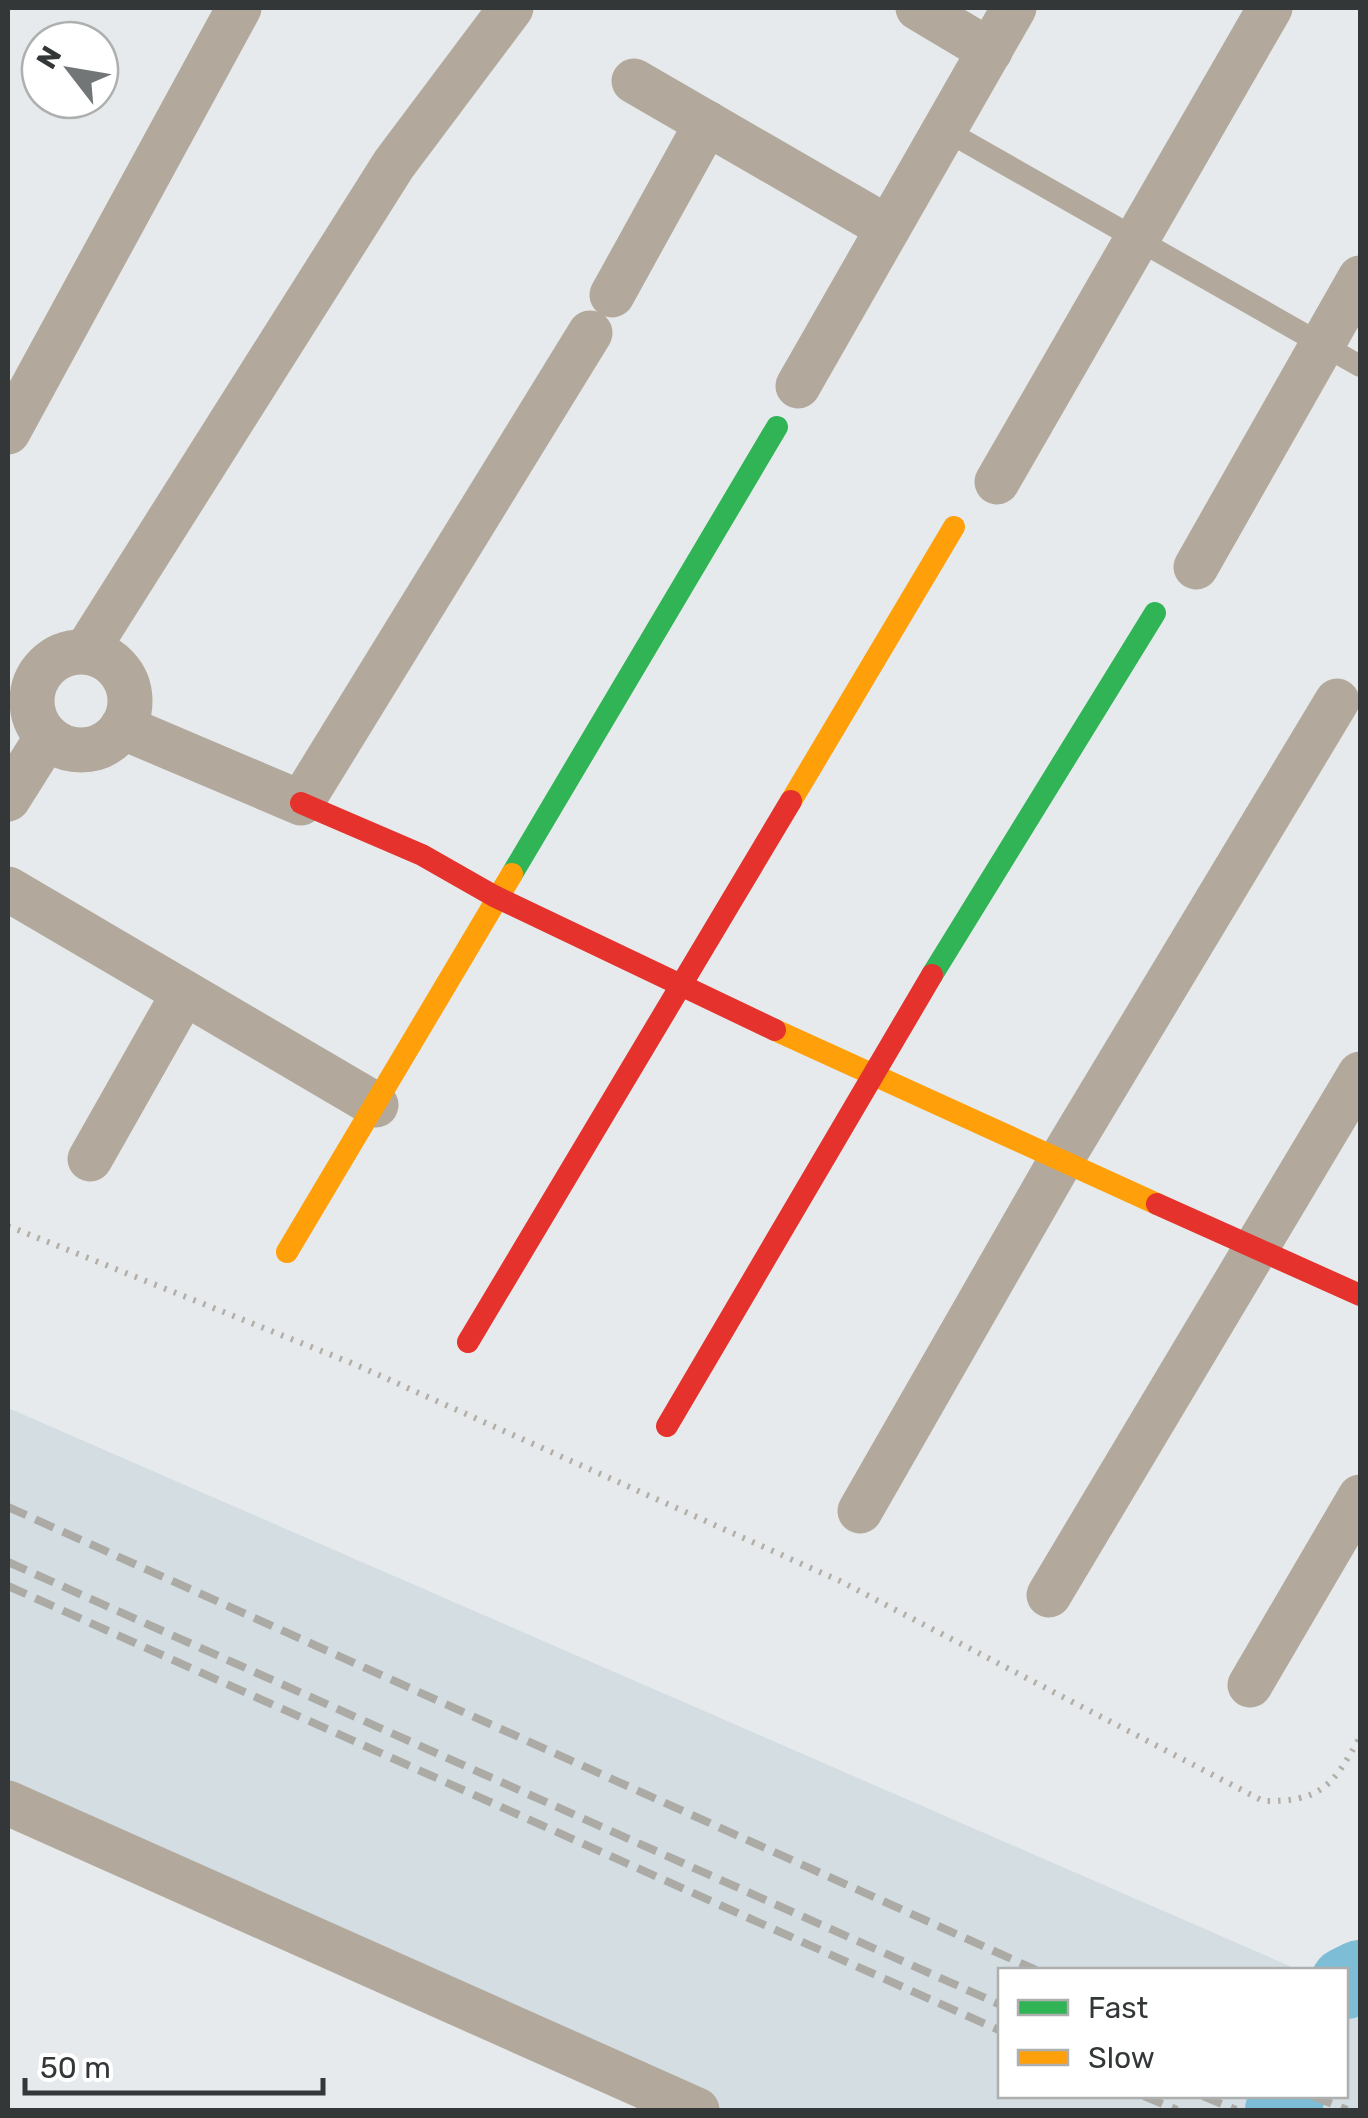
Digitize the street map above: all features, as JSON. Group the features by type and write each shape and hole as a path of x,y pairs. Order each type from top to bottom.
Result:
{"street":[{"path":"8,432 239,8"},
{"path":"88,650 394,164 511,8"},
{"path":"918,8 990,51"},
{"path":"798,386 1014,8"},
{"path":"997,482 1270,8"},
{"path":"634,81 888,228"},
{"path":"612,295 707,123"},
{"path":"1196,568 1342,355 1360,278"},
{"path":"301,804 590,334"},
{"path":"287,1252 494,896 777,427"},
{"path":"468,1342 954,527"},
{"path":"667,1426 872,1075 1156,612"},
{"path":"88,650 115,664 125,678 130,712 111,740 78,750 47,737 32,707 39,674 66,653 88,650"},
{"path":"860,1512 1062,1160 1337,701"},
{"path":"122,728 422,855 494,896 872,1075 1360,1295"},
{"path":"8,800 47,737"},
{"path":"8,889 376,1104"},
{"path":"90,1158 184,992"},
{"path":"1049,1595 1360,1074"},
{"path":"1250,1685 1360,1497"},
{"path":"8,1803 697,2110"}],"lane":[{"path":"945,130 1342,355"}],"path":[{"path":"8,1226 354,1364 840,1580 1264,1800 1297,1801 1334,1783 1360,1736"}],"shaded area":[{"path":"8,1408 1294,1968 998,1968 998,2098 1348,2098 1348,1992 1360,1997 1360,2110 682,2110 8,1790"}],"waterway":[{"path":"1348,1982 1360,1976"},
{"path":"1281,2110 1288,2098"}],"railway":[{"path":"8,1507 1032,1968"},
{"path":"8,1562 998,2004"},
{"path":"8,1586 998,2030"},
{"path":"1149,2098 1177,2110"},
{"path":"1208,2098 1236,2110"},
{"path":"1318,2098 1347,2110"}],"traffic: fast":[{"path":"512,874 777,427"},
{"path":"932,975 1155,613"}],"traffic: slow":[{"path":"791,801 954,527"},
{"path":"287,1252 512,874"},
{"path":"775,1030 1157,1204"}],"traffic: jam":[{"path":"468,1342 791,801"},
{"path":"301,803 422,855 494,896 775,1030"},
{"path":"667,1426 932,975"},
{"path":"1157,1204 1360,1295"}]}
